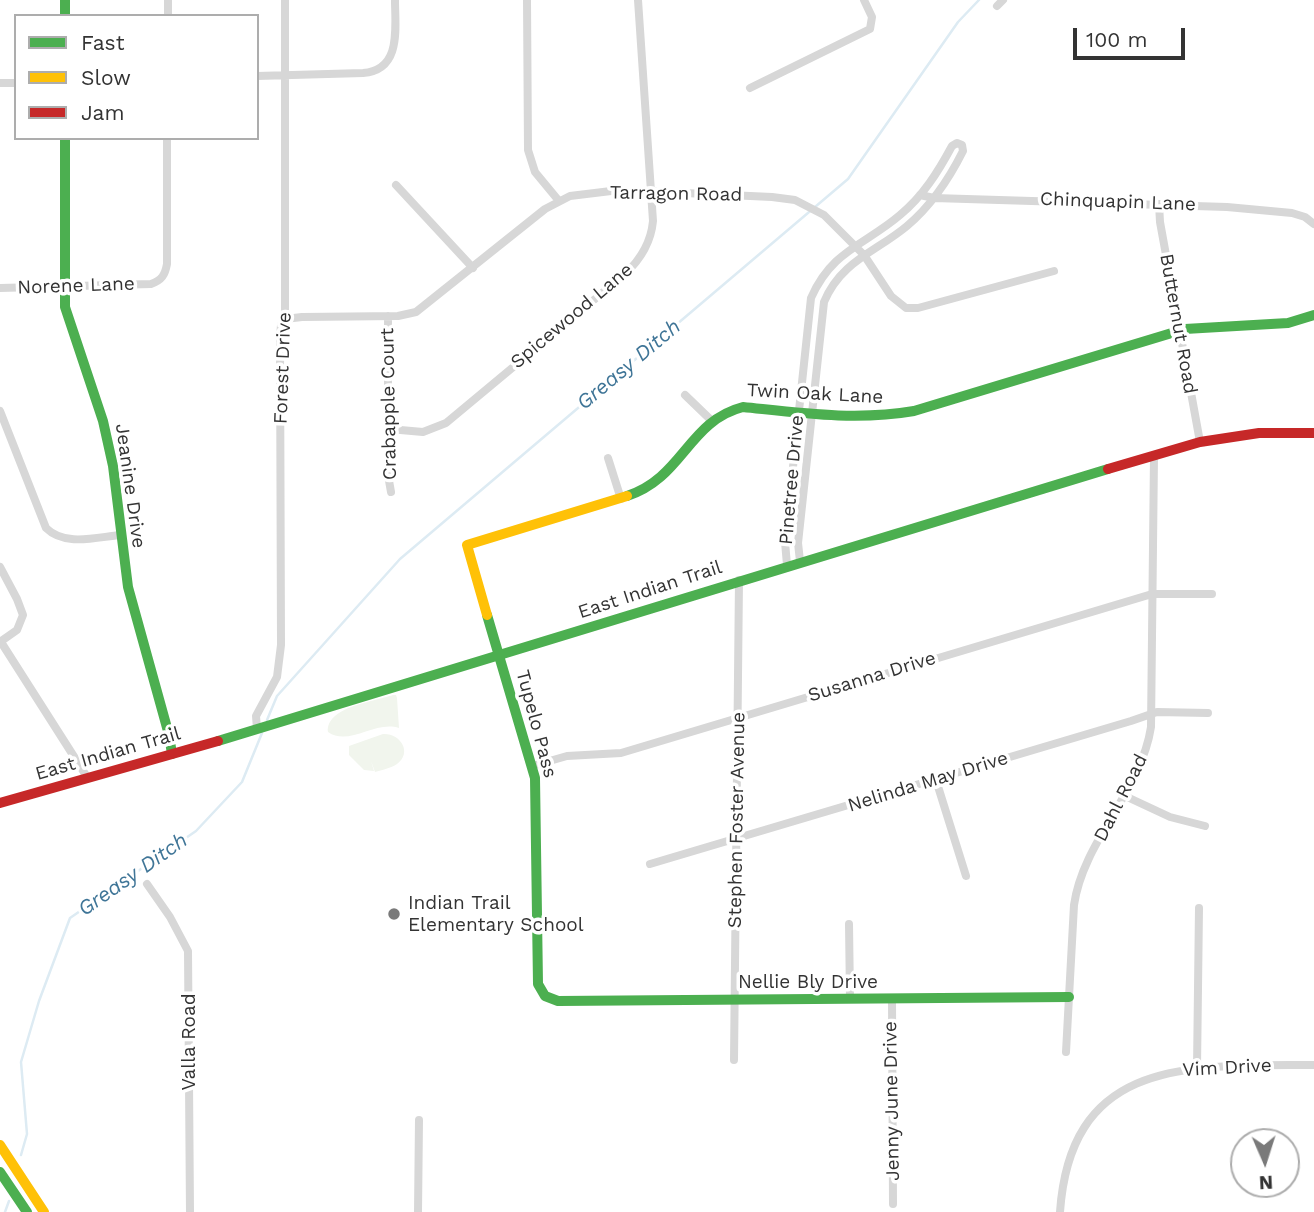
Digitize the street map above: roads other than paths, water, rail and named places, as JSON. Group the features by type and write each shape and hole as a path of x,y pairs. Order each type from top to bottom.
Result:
{"street":[{"name":"Forest Drive","path":"257,729 257,711 277,677 280,662 280,337 281,325 285,319 285,0"},
{"path":"259,76 363,73 378,70 393,54 395,46 395,0"},
{"path":"527,0 528,149 535,172 559,201"},
{"name":"Spicewood Lane","path":"389,429 416,433 440,426 625,274 638,260 650,238 653,221 638,0"},
{"path":"750,88 870,29 872,17 864,0"},
{"name":"Jeanine Drive","path":"65,140 65,286 69,323 95,392 108,440 131,599 172,754"},
{"name":"Norene Lane","path":"0,288 151,284 160,279 166,272 167,140"},
{"name":"Pinetree Drive","path":"787,565 785,542 811,298 822,276 832,264 890,223 920,195 933,180 952,146 957,143 962,145 963,152 943,187 923,212 898,234 841,273 824,302 798,543 800,561"},
{"path":"396,185 473,268"},
{"name":"Tarragon Road","path":"285,319 411,314 420,310 545,209 570,196 597,193 651,192 789,198 824,215 853,247 864,255 891,296 906,308 918,309 1054,271"},
{"name":"Chinquapin Lane","path":"920,195 934,198 1227,207 1288,212 1306,217 1314,224"},
{"name":"Butternut Road","path":"1159,204 1200,442"},
{"name":"Twin Oak Lane","path":"467,545 639,492 663,476 712,421 728,410 743,407 868,418 914,411 1180,331 1203,326 1296,322 1314,315"},
{"name":"Crabapple Court","path":"388,316 388,475 391,492"},
{"path":"685,395 712,421"},
{"path":"0,411 39,514 51,533 71,539 120,535"},
{"name":"East Indian Trail","path":"0,803 110,770 129,768 500,656 800,561 1200,442 1259,433 1314,433"},
{"name":"Dahl Road","path":"1066,1052 1077,888 1148,746 1151,727 1154,457"},
{"path":"608,458 621,499"},
{"name":"Tupelo Pass","path":"467,545 532,766 537,799 538,984 548,999"},
{"path":"0,567 23,615 17,629 0,642 87,777"},
{"name":"Stephen Foster Avenue","path":"734,1060 739,580"},
{"name":"Susanna Drive","path":"532,766 567,756 621,753 1152,594 1212,594"},
{"name":"Nelinda May Drive","path":"650,864 1151,714 1208,713"},
{"path":"936,780 966,876"},
{"path":"1125,796 1170,817 1205,826"},
{"name":"Valla Road","path":"147,884 170,917 188,951 190,1212"},
{"path":"1197,1068 1199,908"},
{"path":"849,924 850,998"},
{"name":"Nellie Bly Drive","path":"548,999 558,1002 1069,997"},
{"name":"Jenny June Drive","path":"892,999 893,1204"},
{"name":"Vim Drive","path":"1060,1212 1067,1162 1079,1134 1112,1098 1141,1082 1166,1073 1197,1068 1314,1065"},
{"path":"418,1212 419,1120"},
{"path":"0,1145 44,1212"},
{"path":"0,1172 27,1212"}],"waterway":[{"name":"Greasy Ditch","path":"267,720 277,696 400,559 848,179 958,22 979,0"},
{"name":"Greasy Ditch","path":"21,1155 27,1134 21,1062 39,1001 70,918 196,831 242,782 262,733"},
{"name":"Greasy Ditch","path":"5,1212 9,1201"}],"place":[{"name":"Indian Trail Elementary School","path":"394,914"}]}
